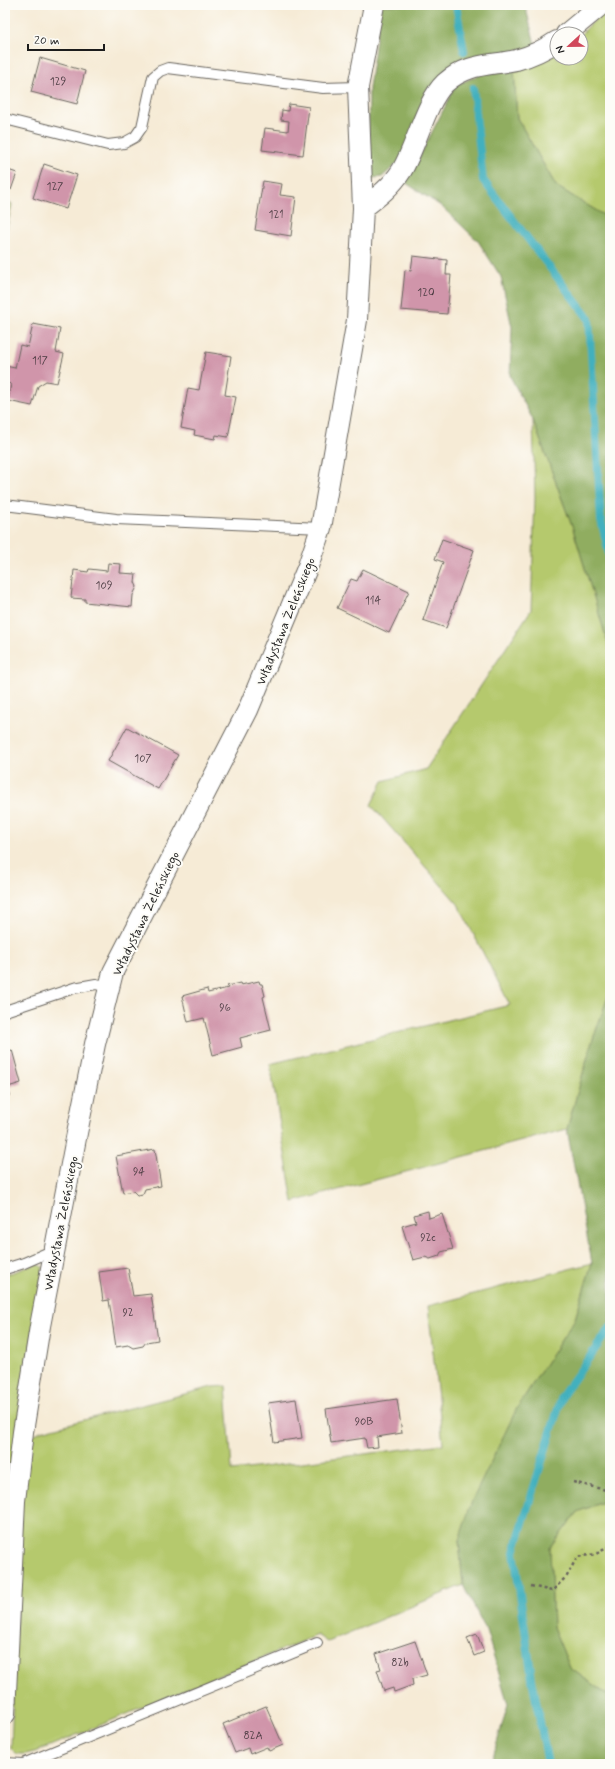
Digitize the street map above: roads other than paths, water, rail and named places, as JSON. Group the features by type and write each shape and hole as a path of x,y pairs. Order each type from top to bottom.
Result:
{"street":[{"name":"Władysława Żeleńskiego","path":"5,1714 8,1607 15,1501 23,1432 40,1326 95,1044 110,987 120,956 248,710 308,566 320,528 357,320 363,208 358,87 374,5"},
{"path":"576,26 601,5"},
{"path":"363,208 390,186 402,170 434,101 444,85 455,75 477,66 515,60 537,53 549,46"}],"lane":[{"path":"5,119 108,145 124,143 135,137 142,127 153,77 160,71 168,68 323,88 358,87"},
{"path":"5,505 116,519 320,528"},
{"path":"5,1011 74,988 96,984 110,987"},
{"path":"5,1269 24,1263 56,1249"},
{"path":"5,1763 23,1764 317,1643"}],"waterway":[{"path":"456,5 464,51"},
{"path":"473,88 483,180 589,319 601,520 610,558"},
{"path":"548,1764 532,1679 514,1552 562,1396 610,1328"}]}
